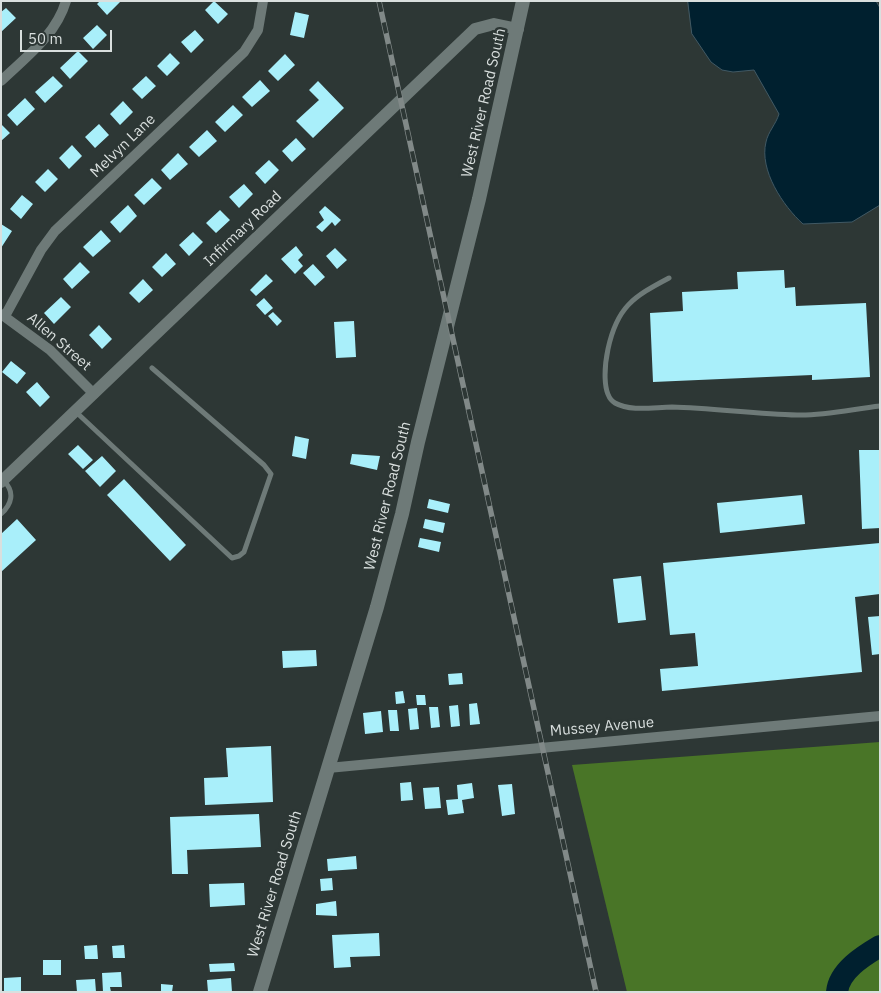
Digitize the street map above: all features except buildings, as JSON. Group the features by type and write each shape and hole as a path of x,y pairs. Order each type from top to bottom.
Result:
{"main road":[{"name":"West River Road South","path":"260,992 377,607 402,514 518,29 523,1"}],"street":[{"path":"1,81 46,39 56,25 66,1"},
{"name":"Melvyn Lane","path":"3,315 41,250 55,232 244,52 258,30 263,1"},
{"name":"Infirmary Road","path":"2,481 475,29 494,24 518,29"},
{"name":"Allen Street","path":"3,315 50,350 94,394"},
{"name":"Mussey Avenue","path":"328,768 880,716"}],"lane":[{"path":"669,278 643,292 622,310 608,349 606,377 608,394 615,403 640,408 799,415 880,406"},
{"path":"76,412 232,558 239,556 244,552 271,474 264,465 152,368"},
{"path":"1,514 8,507 12,498 10,487 2,481"}],"green space":[{"path":"880,742 880,992 627,992 572,765"}],"water":[{"path":"688,1 876,1 880,8 880,205 852,222 803,224 795,216 774,187 766,164 766,142 779,114 754,70 733,72 722,70 711,62 692,34"}],"waterway":[{"path":"837,992 842,977 847,971 859,959 880,946"}],"railway":[{"path":"379,1 596,992"}]}
